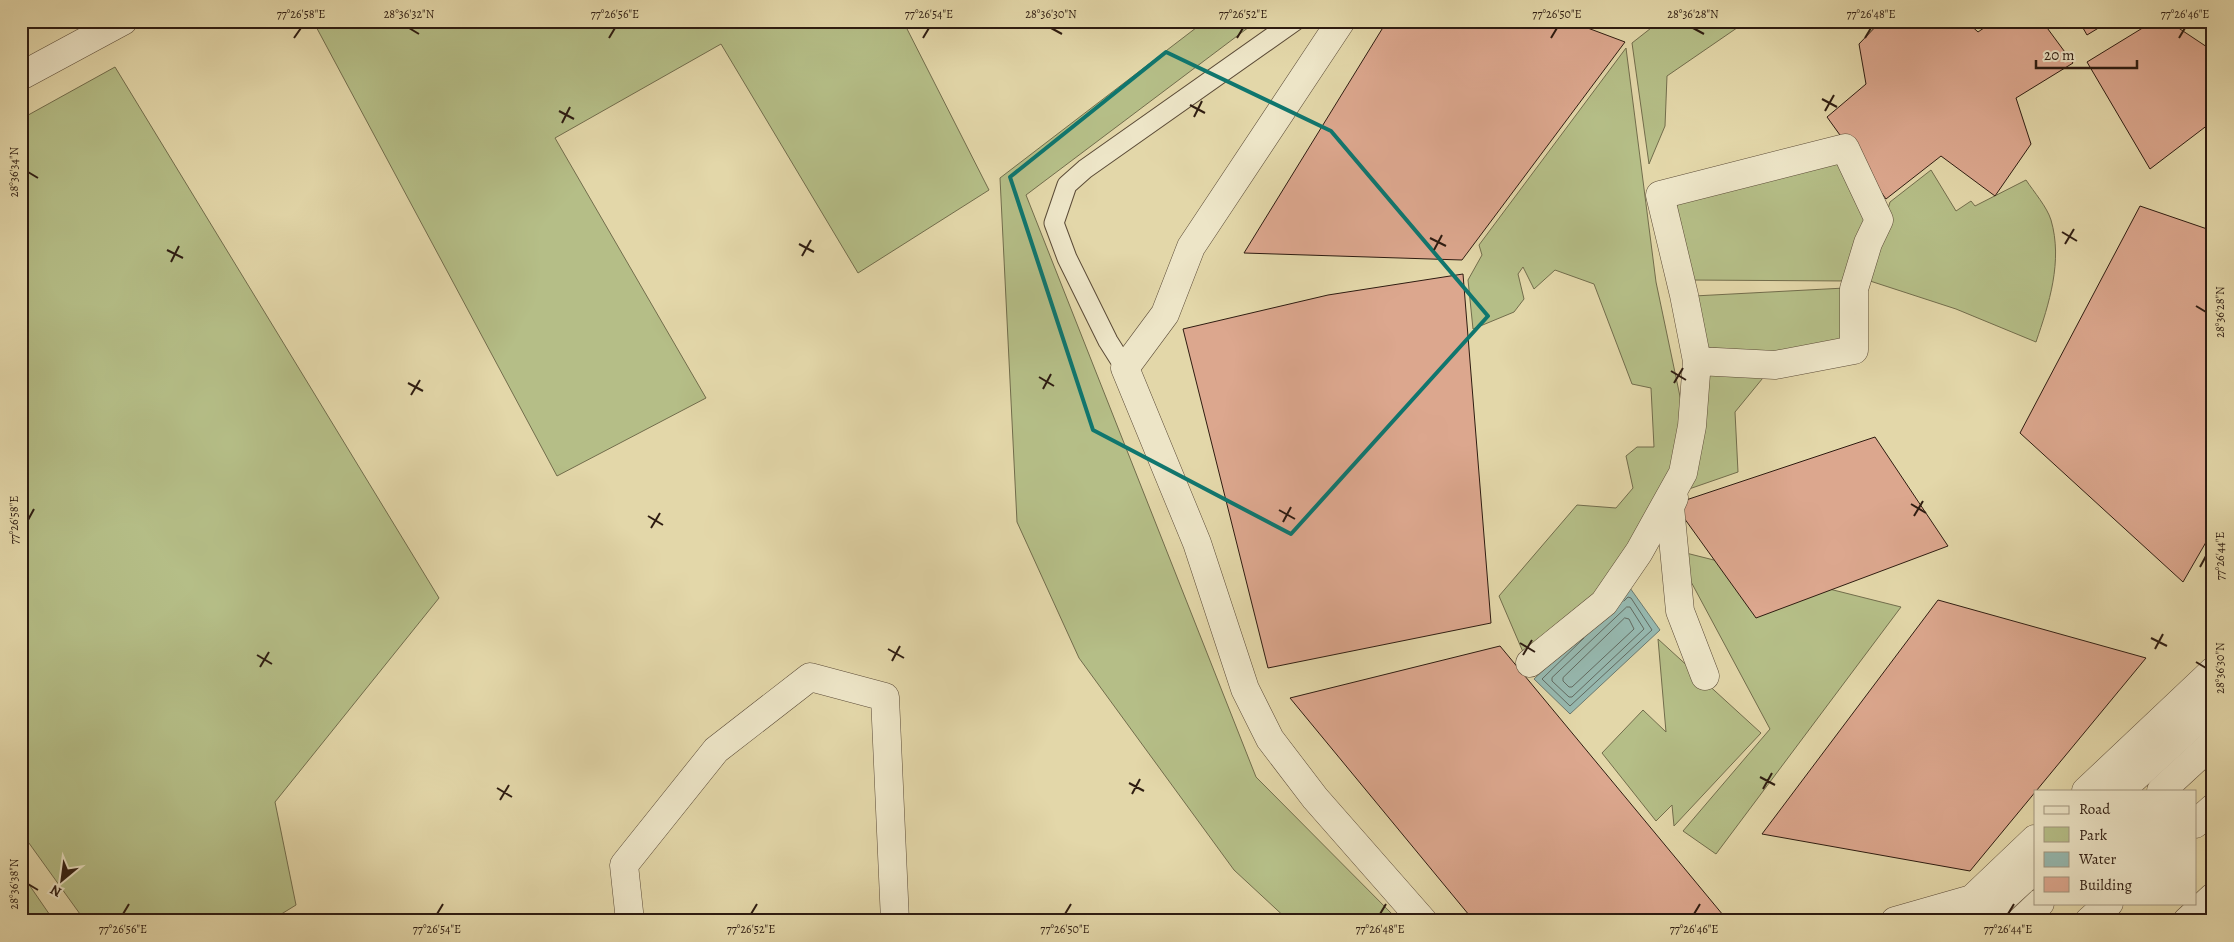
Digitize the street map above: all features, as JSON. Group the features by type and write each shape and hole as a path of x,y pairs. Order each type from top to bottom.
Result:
{"street":[{"path":"21,76 123,21"},
{"path":"1341,21 1191,247 1165,314 1125,368 1197,543 1246,689 1270,739 1315,798 1423,921"},
{"path":"1697,361 1775,366 1854,350 1854,289 1868,243 1879,220 1845,148 1660,195 1684,295 1697,361 1692,426 1683,473 1670,507 1680,611 1705,676"},
{"path":"1530,662 1604,603 1639,552 1683,473"},
{"path":"2087,790 2213,671"},
{"path":"630,921 624,865 716,750 810,677 885,697 895,921"},
{"path":"2121,790 2213,706"},
{"path":"2162,790 2213,743"},
{"path":"2196,823 2213,808"},
{"path":"1895,921 1972,899 2034,840"},
{"path":"1978,921 2034,870"},
{"path":"2187,921 2213,897"},
{"path":"2021,921 2039,904"},
{"path":"2089,921 2108,904"}],"lane":[{"path":"1125,368 1108,341 1079,283 1054,223 1066,185 1085,169 1295,21"}],"highlighted area":[{"path":"1166,52 1331,131 1488,316 1291,534 1093,430 1010,177"}],"green space":[{"path":"313,21 903,21 989,190 858,273 721,44 555,138 706,398 557,476"},
{"path":"1205,21 1257,21 1026,195 1256,777 1399,921 1289,921 1234,870 1079,658 1017,522 1000,178"},
{"path":"1660,21 1747,21 1667,76 1665,126 1649,164 1632,43"},
{"path":"1626,48 1656,282 1686,425 1666,487 1593,602 1526,659 1499,596 1577,505 1616,508 1633,488 1626,456 1637,447 1654,447 1651,388 1632,384 1594,284 1555,270 1534,289 1523,267 1518,274 1524,299 1514,312 1473,329 1468,280 1482,255 1479,245"},
{"path":"115,67 439,598 275,802 296,905 270,921 85,921 21,832 21,119"},
{"path":"1845,156 1871,226 1849,281 1687,280 1663,199"},
{"path":"1931,170 1956,211 1971,201 1975,206 2026,180 2043,205 2051,220 2056,251 2050,298 2036,342 1956,309 1867,280 1890,202"},
{"path":"1845,288 1848,345 1784,358 1700,346 1694,296"},
{"path":"1707,368 1767,373 1735,412 1738,472 1689,489"},
{"path":"1674,550 1901,607 1716,854 1683,831 1770,729"},
{"path":"1658,639 1761,733 1674,826 1672,805 1656,821 1602,753 1643,710 1666,732"},
{"path":"21,873 54,921 21,921"}],"water":[{"path":"1630,588 1660,630 1570,714 1534,679"}],"building":[{"path":"1387,21 1569,21 1625,42 1462,260 1244,253"},
{"path":"1621,21 1641,21 1633,28"},
{"path":"1881,21 1966,21 1978,32 1994,21 2042,21 2073,63 2016,98 2031,144 1995,196 1941,156 1886,199 1827,117 1866,84 1859,44"},
{"path":"2079,21 2110,21 2087,35"},
{"path":"2154,21 2168,21 2213,51 2213,121 2150,169 2087,62"},
{"path":"2140,206 2213,231 2213,530 2183,582 2020,433"},
{"path":"1463,274 1491,623 1268,668 1183,329 1328,295"},
{"path":"1875,437 1948,546 1756,618 1674,504"},
{"path":"1938,600 2146,658 2037,790 2034,790 2034,794 1970,871 1762,834"},
{"path":"1500,646 1728,921 1474,921 1290,698"}]}
